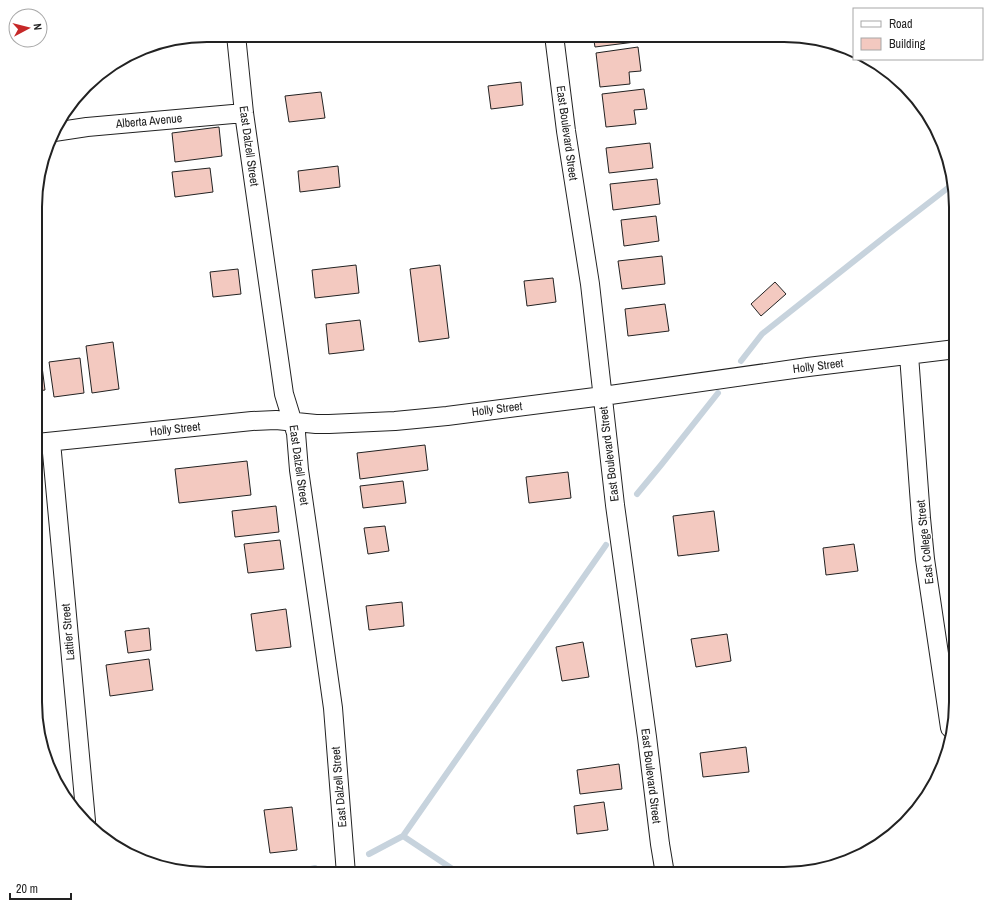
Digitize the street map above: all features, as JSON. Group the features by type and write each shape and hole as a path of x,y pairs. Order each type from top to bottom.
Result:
{"street":[{"name":"East Dalzell Street","path":"237,42 244,113 284,394 296,433 299,470 332,708 345,867"},
{"name":"East Boulevard Street","path":"555,42 566,131 590,284 615,505 664,867"},
{"name":"Alberta Avenue","path":"60,131 95,126 244,113"},
{"name":"Holly Street","path":"44,442 252,421 276,420 329,424 395,421 447,416 808,367 949,350"},
{"name":"East College Street","path":"909,354 925,559 949,718"},
{"name":"Lattier Street","path":"44,442 85,813"}],"building":[{"path":"594,42 635,42 595,47"},
{"path":"638,47 641,71 629,72 630,84 600,87 596,53"},
{"path":"521,82 523,105 491,109 488,86"},
{"path":"644,89 647,109 634,110 636,124 606,127 602,94"},
{"path":"321,92 325,118 289,122 285,96"},
{"path":"219,127 222,156 175,162 172,133"},
{"path":"650,143 653,168 609,173 606,148"},
{"path":"338,166 340,187 300,192 298,171"},
{"path":"210,168 213,192 175,197 172,172"},
{"path":"657,179 660,204 613,210 610,184"},
{"path":"656,216 659,241 624,246 621,220"},
{"path":"662,256 665,284 622,289 618,261"},
{"path":"356,265 359,293 315,298 312,270"},
{"path":"440,265 449,338 419,342 410,269"},
{"path":"238,269 241,294 213,297 210,272"},
{"path":"553,278 556,302 527,306 524,281"},
{"path":"775,282 786,294 761,316 751,304"},
{"path":"665,304 669,331 628,336 625,309"},
{"path":"360,320 364,350 329,354 326,324"},
{"path":"113,342 119,389 92,393 86,346"},
{"path":"80,358 84,393 54,397 49,362"},
{"path":"42,366 45,390 42,390"},
{"path":"425,445 428,470 360,479 357,453"},
{"path":"247,461 251,495 179,503 175,469"},
{"path":"568,472 571,498 529,503 526,477"},
{"path":"403,481 406,503 363,508 360,486"},
{"path":"276,506 279,532 235,537 232,511"},
{"path":"714,511 719,551 678,556 673,516"},
{"path":"385,526 389,551 368,554 364,528"},
{"path":"280,540 284,569 248,573 244,544"},
{"path":"854,544 858,571 826,575 823,548"},
{"path":"402,602 404,626 369,630 366,606"},
{"path":"286,609 291,647 256,651 251,614"},
{"path":"149,628 151,650 128,653 125,631"},
{"path":"727,634 731,661 696,667 691,639"},
{"path":"583,642 589,677 562,681 556,647"},
{"path":"149,659 153,690 110,696 106,665"},
{"path":"746,747 749,772 703,777 700,753"},
{"path":"619,764 622,789 580,794 577,770"},
{"path":"604,802 608,830 577,834 574,806"},
{"path":"292,807 297,850 270,853 264,810"}],"waterway":[{"path":"741,361 762,334 948,188"},
{"path":"637,494 718,393"},
{"path":"369,854 403,836 606,545"},
{"path":"403,836 450,867"}]}
